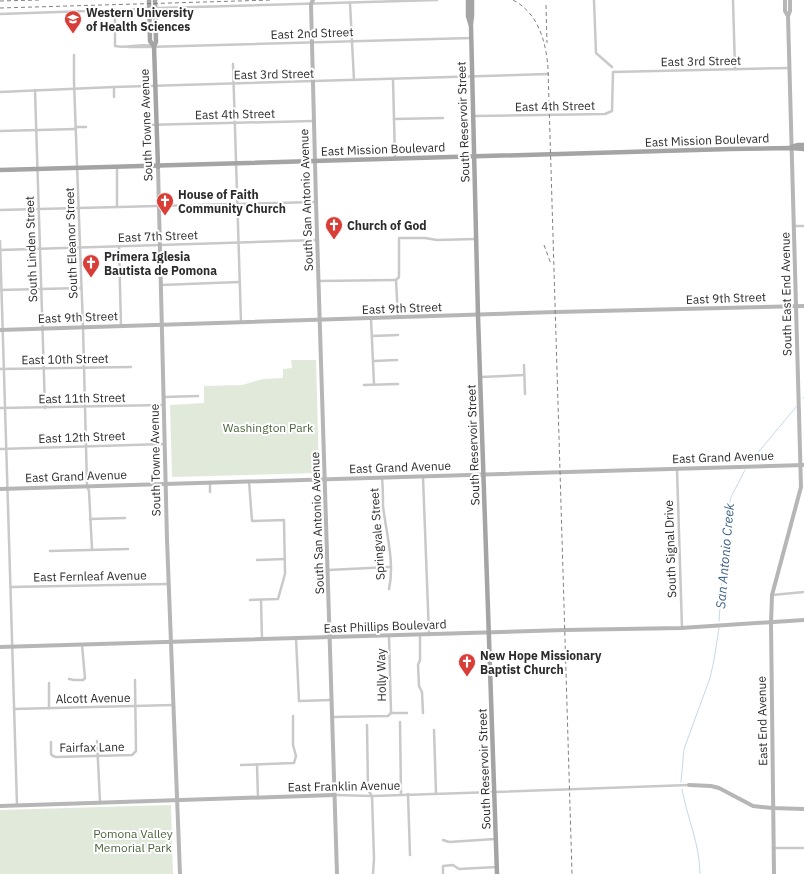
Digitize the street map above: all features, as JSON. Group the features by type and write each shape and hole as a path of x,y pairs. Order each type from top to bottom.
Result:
{"main road":[{"path":"149,0 150,41 154,46"},
{"path":"154,46 156,42 155,0"},
{"name":"South Reservoir Street","path":"468,0 468,16 471,38 478,316 497,874"},
{"path":"470,26 472,16 472,0"},
{"name":"South Towne Avenue","path":"154,46 158,167"},
{"name":"East Mission Boulevard","path":"791,148 798,145 804,145"},
{"name":"East Mission Boulevard","path":"0,170 158,167 474,156 791,148 804,149"}],"street":[{"path":"0,14 311,1 350,3 437,0"},
{"path":"594,0 596,53 612,67"},
{"path":"733,0 735,70"},
{"path":"785,0 785,11 788,16"},
{"path":"788,16 790,11 790,0"},
{"name":"South San Antonio Avenue","path":"311,1 337,874"},
{"path":"350,3 354,80"},
{"name":"East 2nd Street","path":"114,9 115,46 133,48 154,46 471,38"},
{"name":"South East End Avenue","path":"779,568 801,487 802,465 788,16"},
{"name":"South Eleanor Street","path":"74,55 83,327 84,407 87,486 89,492 92,549"},
{"path":"233,64 241,322"},
{"name":"East 3rd Street","path":"612,111 614,72 789,68"},
{"name":"East 3rd Street","path":"0,92 75,88 548,74"},
{"path":"392,79 395,159"},
{"path":"114,87 114,97"},
{"name":"South Linden Street","path":"35,90 45,408"},
{"name":"East 4th Street","path":"473,116 605,114 612,111"},
{"path":"394,119 443,118"},
{"name":"East 4th Street","path":"144,125 314,121"},
{"path":"0,131 86,127"},
{"path":"117,167 117,207"},
{"name":"South Towne Avenue","path":"158,167 169,584 180,874"},
{"path":"0,210 316,202"},
{"path":"794,226 804,226"},
{"path":"319,281 396,280 400,277 399,238 425,238 438,240 476,239"},
{"name":"East 7th Street","path":"0,250 318,240"},
{"path":"0,241 17,805"},
{"path":"119,247 121,326"},
{"path":"396,280 398,318"},
{"path":"161,285 240,282"},
{"path":"1,290 81,288"},
{"name":"East 9th Street","path":"2,330 804,306"},
{"path":"371,319 374,384"},
{"path":"372,336 398,334"},
{"path":"374,360 397,360"},
{"path":"524,365 525,394"},
{"name":"East 10th Street","path":"0,368 44,369 131,367"},
{"path":"481,377 524,375"},
{"path":"364,385 398,384"},
{"path":"164,397 198,396"},
{"name":"East 11th Street","path":"0,408 164,405"},
{"name":"East 12th Street","path":"0,449 165,444"},
{"name":"East Grand Avenue","path":"0,488 802,465"},
{"name":"South Signal Drive","path":"677,469 682,628"},
{"path":"423,476 429,635"},
{"name":"Springvale Street","path":"382,478 383,506 390,567 390,589"},
{"path":"249,481 252,521 284,520 286,553 285,574 278,599 250,600"},
{"path":"210,482 210,492"},
{"path":"90,519 125,518"},
{"path":"50,551 128,549"},
{"path":"257,560 285,559"},
{"path":"328,570 390,567"},
{"name":"East End Avenue","path":"774,874 772,808 771,623 772,595 779,568"},
{"name":"East Fernleaf Avenue","path":"11,587 169,584"},
{"path":"772,595 804,592"},
{"path":"261,600 262,639"},
{"name":"East Phillips Boulevard","path":"0,647 682,628 804,620"},
{"path":"420,635 420,660 418,665 423,713"},
{"name":"Holly Way","path":"389,636 391,714"},
{"path":"296,638 299,701 331,700"},
{"path":"69,679 83,680 85,678 82,645"},
{"path":"135,680 135,706"},
{"path":"49,683 49,708"},
{"name":"Alcott Avenue","path":"14,709 173,705"},
{"name":"Fairfax Lane","path":"51,742 51,754 56,757 132,755 136,751 135,706"},
{"path":"333,717 388,716 391,714 407,713"},
{"path":"241,765 294,763 296,756 293,744 293,716"},
{"path":"400,722 402,794"},
{"path":"367,725 368,790 372,796 373,874"},
{"path":"434,730 436,793"},
{"path":"97,741 100,803"},
{"path":"257,765 258,798"},
{"path":"689,785 720,788 753,806 804,809"},
{"name":"East Franklin Avenue","path":"0,806 334,795 372,796 689,785"},
{"path":"408,794 410,855"},
{"path":"443,840 449,842 496,839"},
{"path":"773,848 804,848"},
{"path":"443,874 443,866 454,865 459,869 497,867"}],"green space":[{"name":"Washington Park","path":"291,360 316,360 319,473 172,477 170,405 204,403 204,386 242,385 263,379 283,378 283,369 292,368"},
{"name":"Pomona Valley Memorial Park","path":"171,805 173,874 0,874 0,810"}],"waterway":[{"name":"San Antonio Creek","path":"751,461 796,407"},
{"name":"San Antonio Creek","path":"719,621 727,514 731,497 745,470"},
{"name":"San Antonio Creek","path":"681,782 684,749 710,678 719,628"},
{"name":"San Antonio Creek","path":"682,789 696,842 700,874"}],"railway":[{"path":"0,1 40,0"},
{"path":"0,8 272,0"},
{"path":"513,0 529,12 535,20 543,38 548,68 572,874"},
{"path":"546,5 547,43"},
{"path":"544,245 551,264"}],"place":[{"name":"Western University of Health Sciences","path":"73,34"},
{"name":"House of Faith Community Church","path":"165,216"},
{"name":"Church of God","path":"334,240"},
{"name":"Primera Iglesia Bautista de Pomona","path":"91,278"},
{"name":"New Hope Missionary Baptist Church","path":"467,677"}]}
